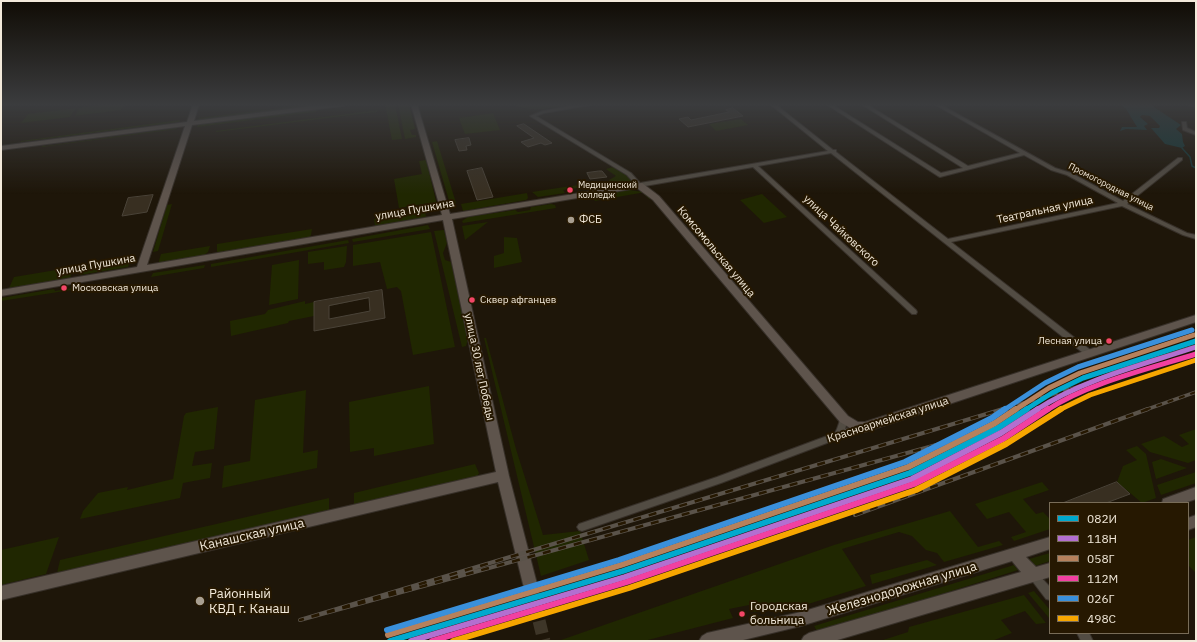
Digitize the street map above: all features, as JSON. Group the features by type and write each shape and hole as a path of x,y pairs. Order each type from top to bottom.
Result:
{"main road":[{"path":"1,148 112,134"},
{"path":"141,269 187,134"},
{"name":"улица 30 лет Победы","path":"423,134 447,216 503,476 530,584"},
{"name":"улица Пушкина","path":"1,293 447,216 639,185"},
{"name":"Комсомольская улица","path":"639,185 656,198 844,419 851,424 861,427"},
{"name":"Красноармейская улица","path":"861,427 1090,354 1196,318"},
{"name":"Канашская улица","path":"1,593 503,476"},
{"path":"1171,502 1196,494"},
{"name":"Железнодорожная улица","path":"707,641 801,620 1049,543"},
{"path":"1016,554 1033,575"},
{"name":"Железнодорожная улица","path":"809,641 1049,570"}],"street":[{"name":"Комсомольская улица","path":"562,134 629,174 639,185"},
{"path":"812,134 1090,354"},
{"path":"875,134 940,175 1025,153"},
{"path":"912,134 967,168"},
{"name":"Промогородная улица","path":"990,134 1053,169 1069,174 1123,204 1185,234 1196,237"},
{"name":"улица Пушкина","path":"639,185 834,151"},
{"name":"Театральная улица","path":"947,241 1123,204 1180,158"},
{"name":"улица Чайковского","path":"754,165 914,312"},
{"path":"838,436 843,426 844,419"},
{"name":"Красноармейская улица","path":"582,527 718,480 861,427"},
{"path":"1033,575 1049,594"}],"green space":[{"path":"74,134 85,134 21,142"},
{"path":"140,134 42,147 43,145 46,146"},
{"path":"391,134 401,134 402,139 392,140"},
{"path":"404,134 416,135 416,137 405,139"},
{"path":"437,141 456,203 450,204 432,142"},
{"path":"426,160 437,205 429,206 429,203 399,208 394,179 422,174 419,161"},
{"path":"613,167 634,180 631,182 611,184 609,180 616,176 606,169"},
{"path":"578,185 581,190 577,188 563,190 565,193 538,197 532,192"},
{"path":"629,190 644,192 651,198 649,199 643,193 640,193 595,201 593,198 594,196"},
{"path":"527,193 528,198 526,200 463,211 461,204"},
{"path":"762,194 787,217 764,223 740,200"},
{"path":"172,204 158,251 153,252 167,205"},
{"path":"551,204 555,205 556,208 463,223 462,221 468,217 515,210 518,212 530,210 531,207"},
{"path":"425,210 426,217 375,226 374,219"},
{"path":"488,222 465,240 462,226"},
{"path":"428,225 430,229 353,242 352,239"},
{"path":"312,229 309,238 217,252 217,244"},
{"path":"444,230 447,243 443,253 445,260 451,262 468,339 466,346 462,347 434,231"},
{"name":"Сквер афганцев","path":"431,232 455,347 413,355 401,291 397,287 387,289 380,262 353,266 353,245"},
{"path":"504,237 517,238 522,262 494,268 494,256 504,253"},
{"path":"348,240 349,243 211,267 211,264"},
{"path":"210,246 208,252 203,256 158,264 161,254"},
{"path":"347,246 346,262 344,267 324,270 324,262 308,264 308,252"},
{"path":"131,258 128,267 80,275 84,266"},
{"path":"299,260 298,299 269,305 272,265"},
{"path":"205,265 204,268 151,277 153,273"},
{"path":"74,267 70,278 9,288 14,277"},
{"path":"72,288 71,290 1,301 1,298 54,289 55,291"},
{"path":"305,301 305,304 314,302 314,316 231,336 230,321 265,314 268,310"},
{"path":"484,338 486,338 516,449 543,535 580,531 589,560 541,576"},
{"path":"429,386 434,444 374,456 374,448 350,452 349,402"},
{"path":"306,390 303,453 318,450 317,468 222,488 224,466 250,461 255,400"},
{"path":"218,407 214,449 195,452 192,466 212,463 210,478 183,483 180,498 80,519 83,511 98,493 128,487 127,490 173,479 184,416 186,413"},
{"path":"1196,429 1196,460 1188,463 1150,452 1141,444 1164,436 1182,447 1189,444 1179,435"},
{"path":"1137,446 1146,454 1156,498 1141,502 1117,482 1123,466 1137,460 1126,450"},
{"path":"1161,459 1187,468 1156,479 1152,462"},
{"path":"475,464 479,473 477,477 354,505 354,493"},
{"path":"1196,472 1196,483 1161,495 1157,485"},
{"path":"1042,482 1049,490 1023,499 1036,514 1043,512 1049,518 1049,529 1014,541 1011,537 1026,532 1009,512 987,519 975,504"},
{"path":"329,498 329,510 57,573 60,560"},
{"path":"950,511 978,547 999,541 1003,545 944,562 937,553 926,550 912,536 899,532 842,549 866,586 792,609 754,612 749,605 729,609 733,618 644,641 561,640 834,545"},
{"path":"59,537 46,574 1,585 1,550"},
{"path":"1196,537 1196,573 1189,566 1189,540"},
{"path":"1049,553 1049,561 1035,566 1029,559"},
{"path":"927,560 937,565 872,584 870,575"},
{"path":"1014,565 1018,570 818,633 814,626"},
{"path":"1034,591 1049,609 1049,618 1028,593"},
{"path":"1024,595 1046,623 1036,624 1025,611 1001,620 1012,633 992,641 880,641 908,632 909,627"}],"water":[{"path":"1156,134 1182,134 1185,146 1182,148 1165,144"}],"building":[{"path":"528,134 539,134 552,143 545,145 541,143 528,147 521,142 534,138"},
{"path":"469,138 471,145 466,146 467,150 459,151 455,140"},
{"path":"482,168 493,197 477,200 467,171"},
{"path":"602,171 607,177 590,179 587,173"},
{"path":"153,195 147,212 122,216 128,198"},
{"path":"382,290 385,318 314,331 314,302","holes":["369,298 370,311 329,319 329,306"]},
{"path":"1117,482 1130,494 1109,502 1066,502"}],"waterway":[{"path":"1182,148 1190,157 1192,166 1196,168"}],"tunnel":[{"path":"530,584 544,641"}],"railway":[{"path":"1000,410 1081,386 1112,373 1196,346"},
{"path":"1145,410 1196,392"},
{"path":"998,428 300,620 1003,409"},
{"path":"855,515 1148,409"}],"transit line":[{"name":"026Г","path":"387,630 619,560 905,462 992,418 1045,383 1078,367 1192,330"},
{"name":"058Г","path":"388,635 621,565 908,467 995,423 1049,388 1080,373 1194,335"},
{"name":"082И","path":"390,641 623,571 910,473 998,428 1052,393 1083,378 1196,341"},
{"name":"118Н","path":"411,641 625,577 912,479 1001,433 1055,398 1085,384 1196,347"},
{"name":"112М","path":"432,641 627,582 914,484 1003,439 1058,403 1088,389 1196,354"},
{"name":"498С","path":"453,641 629,588 916,490 1006,444 1061,409 1090,395 1196,360"}],"place":[{"name":"Медицинский колледж","path":"570,190"},
{"name":"ФСБ","path":"571,220"},
{"name":"Московская улица","path":"64,288"},
{"name":"Сквер афганцев","path":"472,300"},
{"name":"Лесная улица","path":"1109,341"},
{"name":"Районный КВД г. Канаш","path":"200,601"},
{"name":"Городская больница","path":"742,614"}]}
